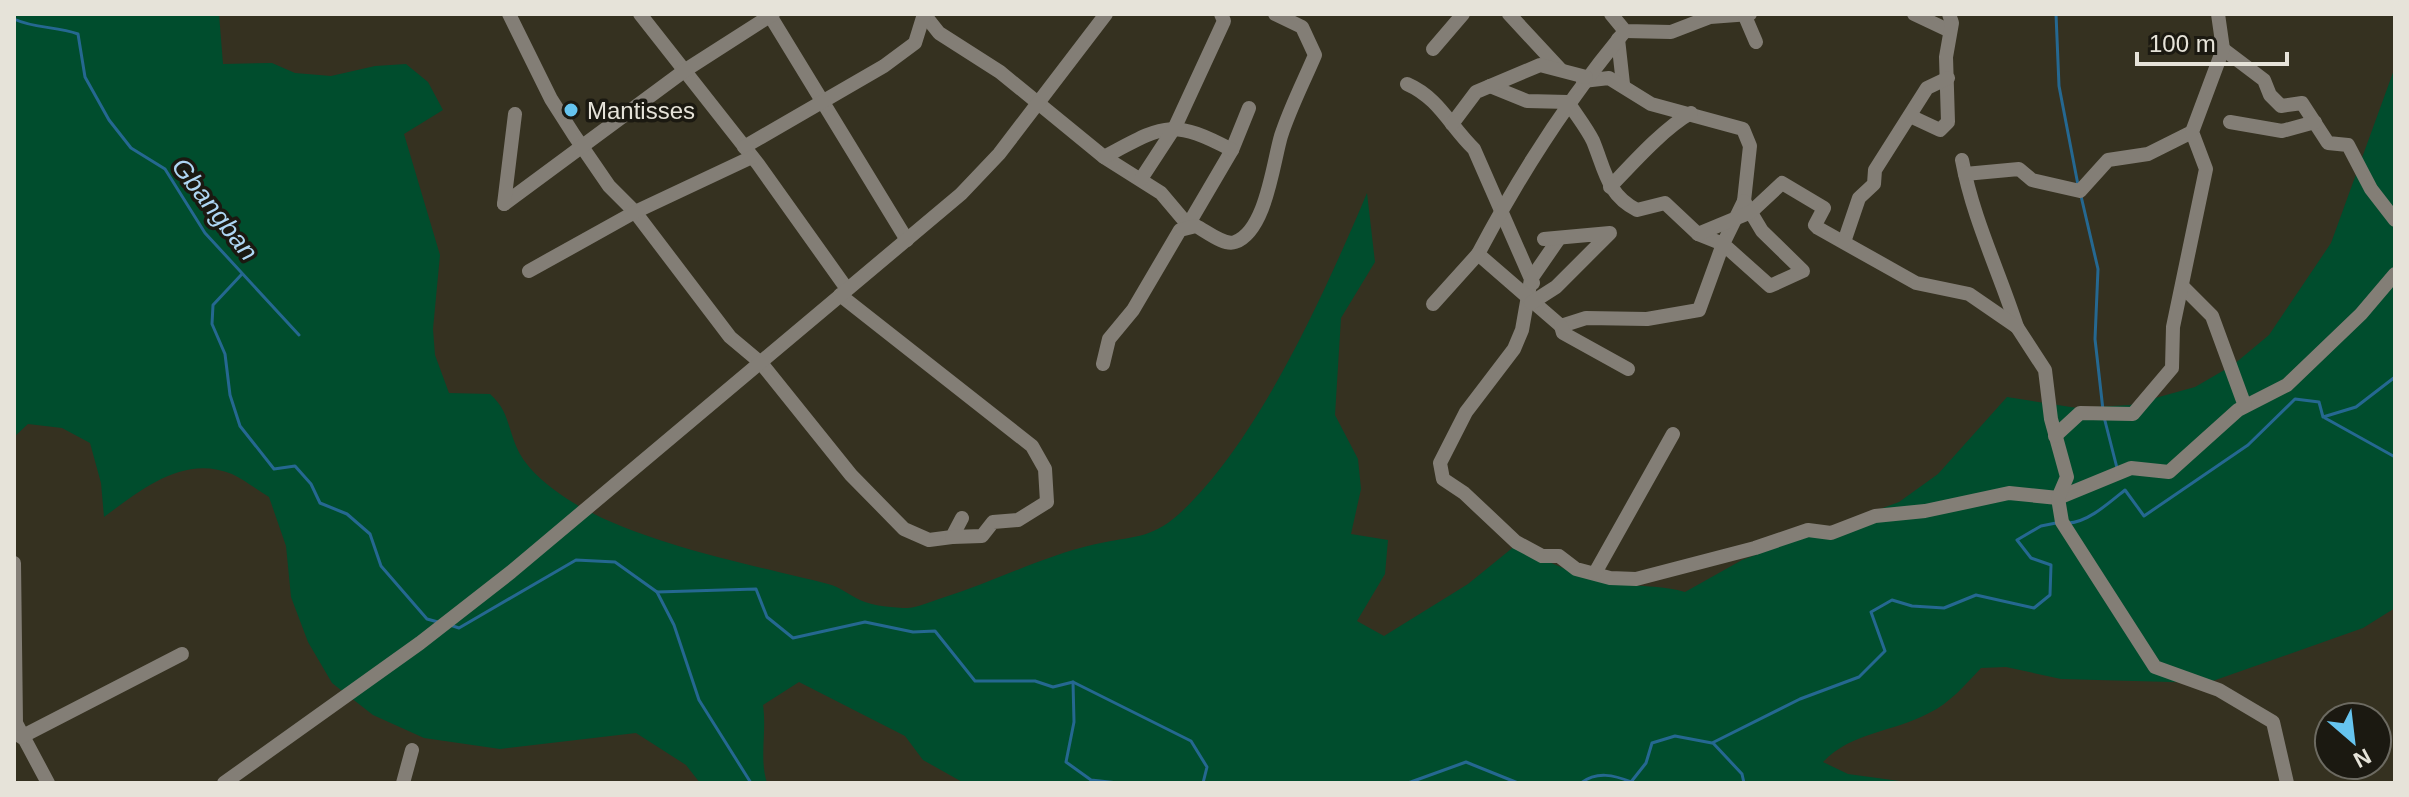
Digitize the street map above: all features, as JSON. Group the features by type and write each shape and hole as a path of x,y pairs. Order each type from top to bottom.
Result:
{"street":[{"path":"509,14 551,99 609,186 635,212 730,337 761,363 851,475 904,529 929,540 982,536 993,522 1018,520 1047,502 1045,469 1032,446 843,292 748,152 640,14"},
{"path":"924,14 932,27 1000,72 1104,157 1161,193 1188,225 1196,226 1227,243 1245,236 1258,218 1281,136 1315,55 1302,27 1275,14"},
{"path":"915,43 924,14"},
{"path":"224,783 420,643 511,572 961,194 1038,105 1106,14"},
{"path":"1141,179 1175,127 1224,21 1221,14"},
{"path":"1433,49 1463,14"},
{"path":"1509,14 1561,70"},
{"path":"1611,14 1622,35 1623,84"},
{"path":"1433,304 1478,254 1501,209 1568,102 1622,35 1671,32 1710,17 1746,14 1756,42"},
{"path":"1914,14 1950,31"},
{"path":"1910,116 1940,130 1948,122 1946,57 1949,14"},
{"path":"2055,436 2080,413 2133,414 2172,368 2173,327 2206,169 2192,132 2223,49 2218,14"},
{"path":"515,114 504,204 581,145 622,120 684,71 770,15 824,99 907,240"},
{"path":"529,271 748,152 824,99 884,66 915,43 947,38"},
{"path":"2223,49 2264,80 2270,95 2281,106 2302,103 2328,143 2348,145 2371,189 2395,220"},
{"path":"1452,124 1476,92 1540,65 1584,79 1596,77 1623,84 1651,104 1743,129 1750,146 1744,210 1723,244 1699,310 1647,319 1586,318 1556,323"},
{"path":"1844,242 1859,198 1874,184 1875,170 1927,88 1948,78"},
{"path":"1407,84 1436,102 1459,137 1474,149 1531,279 1533,299 1514,349 1466,412 1440,463 1443,479 1464,493 1516,542 1542,556 1559,556 1576,569 1595,573 1636,579 1755,548 1808,530 1831,533 1875,516 1925,511 2009,493 2058,498 2131,468 2169,472 2220,424 2245,406 2287,385 2361,314 2395,274"},
{"path":"1490,86 1527,101 1568,102"},
{"path":"1568,102 1591,138 1610,187 1623,203 1637,210 1665,203 1698,234 1723,244 1770,286 1803,271 1744,210"},
{"path":"1103,364 1109,339 1133,310 1180,230 1188,225 1232,150 1249,108"},
{"path":"1610,187 1657,143 1669,125 1691,113"},
{"path":"2230,122 2282,131 2315,122"},
{"path":"1104,157 1154,131 1175,127 1195,131 1232,150"},
{"path":"2192,132 2148,154 2108,160 2080,191 2032,180 2019,169 1964,167 1971,205 1980,220 1996,278 2017,327 2045,370 2055,436 2067,477 2058,498 2062,522 2155,667 2219,690 2273,722 2287,783"},
{"path":"1698,234 1744,210 1782,183 1824,208 1815,225 1916,283 1969,294 2017,327"},
{"path":"1531,279 1551,239 1610,233 1556,287 1533,299"},
{"path":"1478,254 1533,299 1563,333 1628,369"},
{"path":"2182,286 2212,316 2245,406"},
{"path":"1595,573 1673,434"},
{"path":"952,537 962,518"},
{"path":"14,563 16,723 48,783"},
{"path":"21,737 182,654"},
{"path":"403,783 412,750"}],"green space":[{"path":"14,14 219,14 223,64 272,63 295,73 331,76 375,66 406,64 428,82 443,110 404,134 440,255 433,329 435,355 449,393 490,394 504,412 519,453 529,467 554,489 587,511 653,538 828,584 865,602 884,606 908,608 921,605 1056,555 1149,533 1179,514 1208,484 1262,407 1310,319 1367,193 1375,262 1341,318 1335,415 1358,459 1361,489 1351,534 1388,540 1385,574 1357,621 1384,636 1468,584 1516,545 1584,576 1685,592 1742,560 1899,502 1938,474 2007,397 2077,408 2130,405 2195,387 2233,365 2269,335 2331,243 2395,67 2395,608 2363,628 2207,683 2061,679 2006,667 1981,668 1937,709 1847,744 1823,762 1848,774 1914,783 964,783 923,760 905,736 799,682 763,705 767,783 700,783 686,765 636,733 500,749 424,738 373,715 332,683 308,642 291,597 286,546 269,497 232,474 197,468 148,486 104,517 101,483 90,443 62,428 28,424 14,437"}],"waterway":[{"path":"2056,14 2059,86 2078,185"},
{"name":"Gbangban","path":"14,19 78,34 85,77 109,120 131,148 165,169 205,233 299,335"},
{"path":"2081,196 2098,269 2095,339 2103,410"},
{"path":"242,274 213,305 212,324 225,354 230,395 240,426 274,469 295,466 311,484 320,503 347,514 370,534 381,566 427,619 438,622"},
{"path":"2068,523 2090,516 2125,490 2144,516 2248,445 2295,399 2319,402 2323,417 2356,407 2395,377"},
{"path":"2104,417 2117,468"},
{"path":"2325,418 2395,457"},
{"path":"1581,783 1606,775 1631,782 1646,763 1652,743 1675,736 1712,743 1800,699 1859,677 1885,651 1871,612 1892,600 1912,606 1944,608 1976,595 2034,608 2050,595 2051,565 2031,558 2017,540 2041,526 2056,523"},
{"path":"450,625 459,628 576,560 615,562 657,592 756,589 767,617 793,638 865,622 913,632 935,631 975,681 1035,681 1053,687 1073,682 1191,741 1207,767 1203,783"},
{"path":"657,592 674,625 699,700 751,783"},
{"path":"1073,682 1074,722 1066,762 1091,780 1118,783"},
{"path":"1713,743 1742,774 1744,783"},
{"path":"1408,783 1466,762 1518,783"}],"place":[{"name":"Mantisses","path":"571,110"}]}
